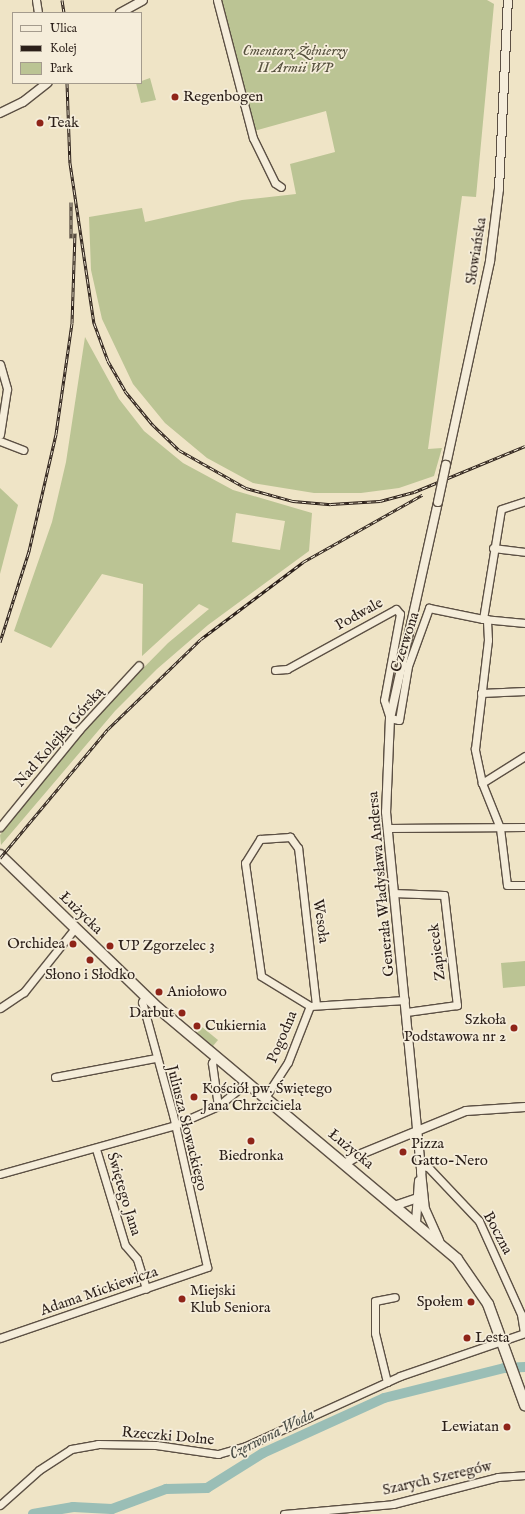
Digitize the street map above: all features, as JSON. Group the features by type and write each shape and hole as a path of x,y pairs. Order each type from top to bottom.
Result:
{"main road":[{"name":"Łużycka","path":"0,855 145,996 215,1058 264,1099 346,1163 438,1241 474,1279 503,1340 525,1405"}],"street":[{"path":"36,0 38,12"},
{"path":"122,12 143,0"},
{"path":"217,0 253,138 275,183 280,187"},
{"name":"Słowiańska","path":"438,502 490,261 499,189 508,0"},
{"path":"0,113 23,102 46,84"},
{"path":"0,364 7,389 0,434"},
{"path":"0,441 23,450"},
{"path":"525,501 501,509 494,548 485,619 481,693 475,749 482,783 500,828 507,884 525,885"},
{"name":"Generała Władysława Andersa","path":"438,502 390,718 388,828 425,1206 438,1241"},
{"path":"494,548 525,552"},
{"name":"Podwale","path":"275,670 287,668 396,608 400,614 384,700 390,718"},
{"name":"Czerwona","path":"390,718 399,720 408,666 429,608 485,619"},
{"path":"485,619 525,623"},
{"name":"Nad Kolejką Górską","path":"0,827 79,730 139,665"},
{"path":"481,693 525,691"},
{"path":"482,783 525,756"},
{"path":"388,828 525,828"},
{"name":"Pogodna","path":"296,842 290,838 260,838 245,863 261,976 313,1005 405,1000"},
{"name":"Wesoła","path":"296,842 313,1005"},
{"name":"Zapiecek","path":"394,893 444,895 457,1005 406,1012"},
{"path":"0,1008 24,992 75,928"},
{"name":"Juliusza Słowackiego","path":"145,996 142,1002 175,1125 207,1267"},
{"name":"Pogodna","path":"264,1099 288,1062 313,1005"},
{"path":"55,1077 156,1058"},
{"path":"215,1058 212,1063 218,1106"},
{"name":"Świętego Jana","path":"0,1174 96,1149 175,1125 218,1106 246,1083"},
{"path":"346,1163 352,1158 466,1111 525,1107"},
{"name":"Świętego Jana","path":"96,1149 125,1245 137,1259 146,1289"},
{"name":"Boczna","path":"421,1169 428,1167 479,1221 521,1314 525,1333"},
{"name":"Generała Władysława Andersa","path":"416,1222 417,1198 421,1169"},
{"path":"396,1205 417,1198"},
{"path":"416,1222 425,1206"},
{"name":"Adama Mickiewicza","path":"0,1338 207,1267"},
{"path":"387,1382 375,1333 375,1301 395,1297"},
{"name":"Rzeczki Dolne","path":"0,1505 39,1470 71,1449 98,1444 156,1445 218,1454 246,1446 387,1382 525,1333"},
{"name":"Szarych Szeregów","path":"284,1514 393,1504 498,1477 525,1475"}],"green space":[{"name":"Cmentarz Żołnierzy II Armii WP","path":"220,0 487,0 494,4 476,197 462,196 428,449 442,448 434,476 399,488 361,493 314,493 253,483 207,458 165,423 133,384 102,319 91,270 89,217 142,208 145,222 242,200 296,194 290,164 335,152 326,111 254,131"},
{"path":"150,78 156,100 141,103 136,84 142,84 142,81"},
{"path":"85,337 119,399 144,431 183,463 233,490 312,513 309,551 208,625 157,669 115,711 1,845 0,835 94,718 168,643 209,609 199,604 142,656 143,584 102,574 51,648 14,631 52,522 66,462","holes":["236,513 285,521 280,550 232,542"]},
{"path":"0,488 18,505 0,574"},
{"path":"525,961 525,986 503,988 501,963"},
{"path":"202,1027 218,1040 213,1046 197,1033"}],"waterway":[{"name":"Czerwona Woda","path":"33,1514 73,1507 112,1509 166,1489 207,1488 263,1453 384,1398 504,1368 525,1367"}],"railway":[{"path":"62,0 64,12"},
{"path":"67,84 70,163 94,323 108,361 125,391 152,424 179,450 246,488 293,501 331,504 380,501 414,492 525,446"},
{"path":"71,202 71,238"},
{"path":"0,642 29,551 56,434 72,323 75,233"},
{"path":"0,858 108,729 201,639 303,562 422,495"}],"place":[{"name":"Regenbogen","path":"175,97"},
{"name":"Teak","path":"40,123"},
{"name":"Orchidea","path":"73,944"},
{"name":"UP Zgorzelec 3","path":"110,946"},
{"name":"Słono i Słodko","path":"90,960"},
{"name":"Aniołowo","path":"159,992"},
{"name":"Darbut","path":"182,1013"},
{"name":"Cukiernia","path":"197,1026"},
{"name":"Szkoła Podstawowa nr 2","path":"514,1028"},
{"name":"Kościół pw. Świętego Jana Chrzciciela","path":"194,1097"},
{"name":"Biedronka","path":"251,1141"},
{"name":"Pizza Gatto-Nero","path":"403,1152"},
{"name":"Miejski Klub Seniora","path":"182,1299"},
{"name":"Społem","path":"471,1302"},
{"name":"Lesta","path":"467,1338"},
{"name":"Lewiatan","path":"507,1427"}]}
